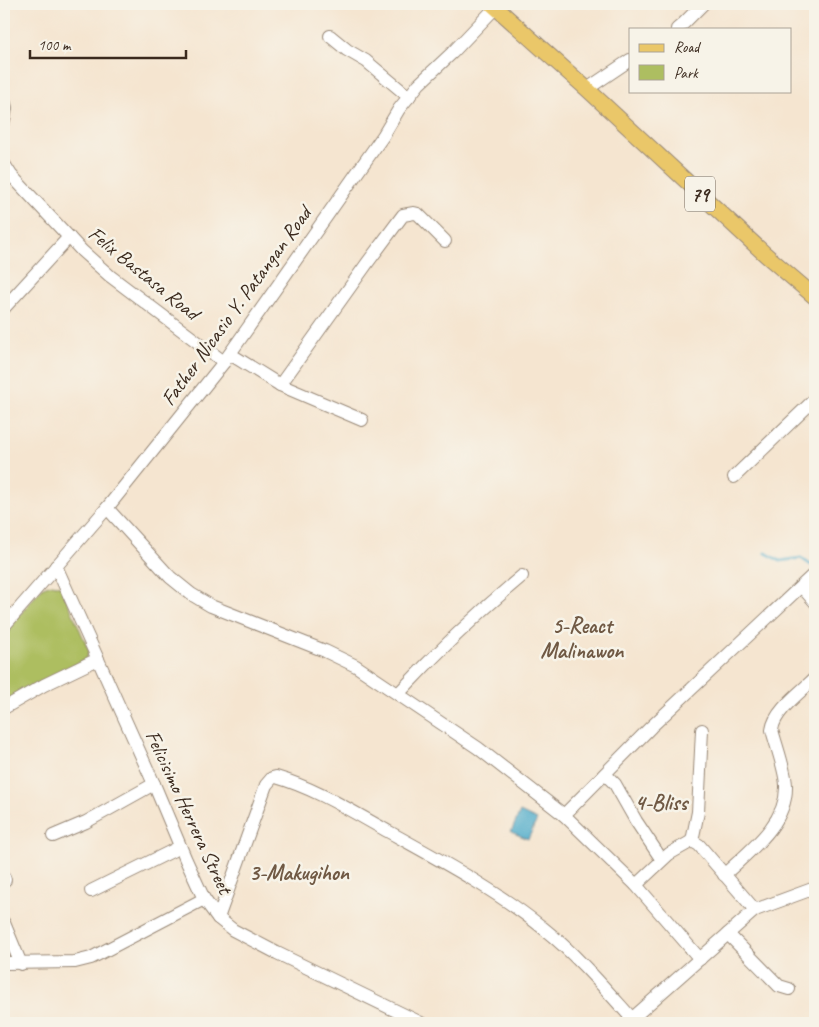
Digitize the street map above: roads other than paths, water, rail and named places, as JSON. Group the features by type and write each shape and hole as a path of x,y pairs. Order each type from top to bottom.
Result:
{"main road":[{"name":"79","path":"494,5 588,89 773,261 815,297"}],"street":[{"path":"678,28 703,4"},
{"name":"Father Nicasio Y. Patangan Road","path":"4,626 107,508 227,358 419,84 452,53 494,5"},
{"path":"330,36 409,97"},
{"path":"588,89 629,61"},
{"path":"4,100 6,108 4,120"},
{"name":"Felix Bastasa Road","path":"4,164 11,176 69,237 110,276 227,358 280,385 362,420"},
{"path":"280,385 403,215 418,214 445,241"},
{"path":"4,308 69,237"},
{"path":"734,477 815,399"},
{"path":"107,508 170,577 191,594 211,606 325,650 356,666 478,748 564,815 636,885 700,959"},
{"name":"Felicisimo Herrera Street","path":"56,566 154,784 180,847 204,899 218,918 233,930 277,953 421,1023"},
{"path":"564,815 651,727 815,573"},
{"path":"398,694 476,614 522,576"},
{"path":"802,587 815,602"},
{"path":"4,708 44,685 98,659"},
{"path":"724,875 767,834 776,822 784,804 786,785 772,730 773,723 778,714 815,678"},
{"path":"692,841 698,812 702,730"},
{"path":"605,774 615,784 636,821 662,860"},
{"path":"218,918 266,785 272,778 276,777 309,788 440,861 530,918 545,929 586,968 632,1022 755,910 815,888"},
{"path":"53,836 86,822 154,784"},
{"path":"692,841 699,845 755,910"},
{"path":"636,885 662,860 681,846 692,841"},
{"path":"91,891 180,847"},
{"path":"4,963 74,962 91,958 204,899"},
{"path":"4,923 21,964"},
{"path":"728,934 779,986 790,989"}],"water":[{"path":"520,812 537,820 528,839 511,832"}],"waterway":[{"path":"766,553 780,561 801,558 811,565"}],"district":[{"name":"5-React Malinawon","path":"582,638"},
{"name":"4-Bliss","path":"661,803"},
{"name":"3-Makugihon","path":"299,873"}]}
